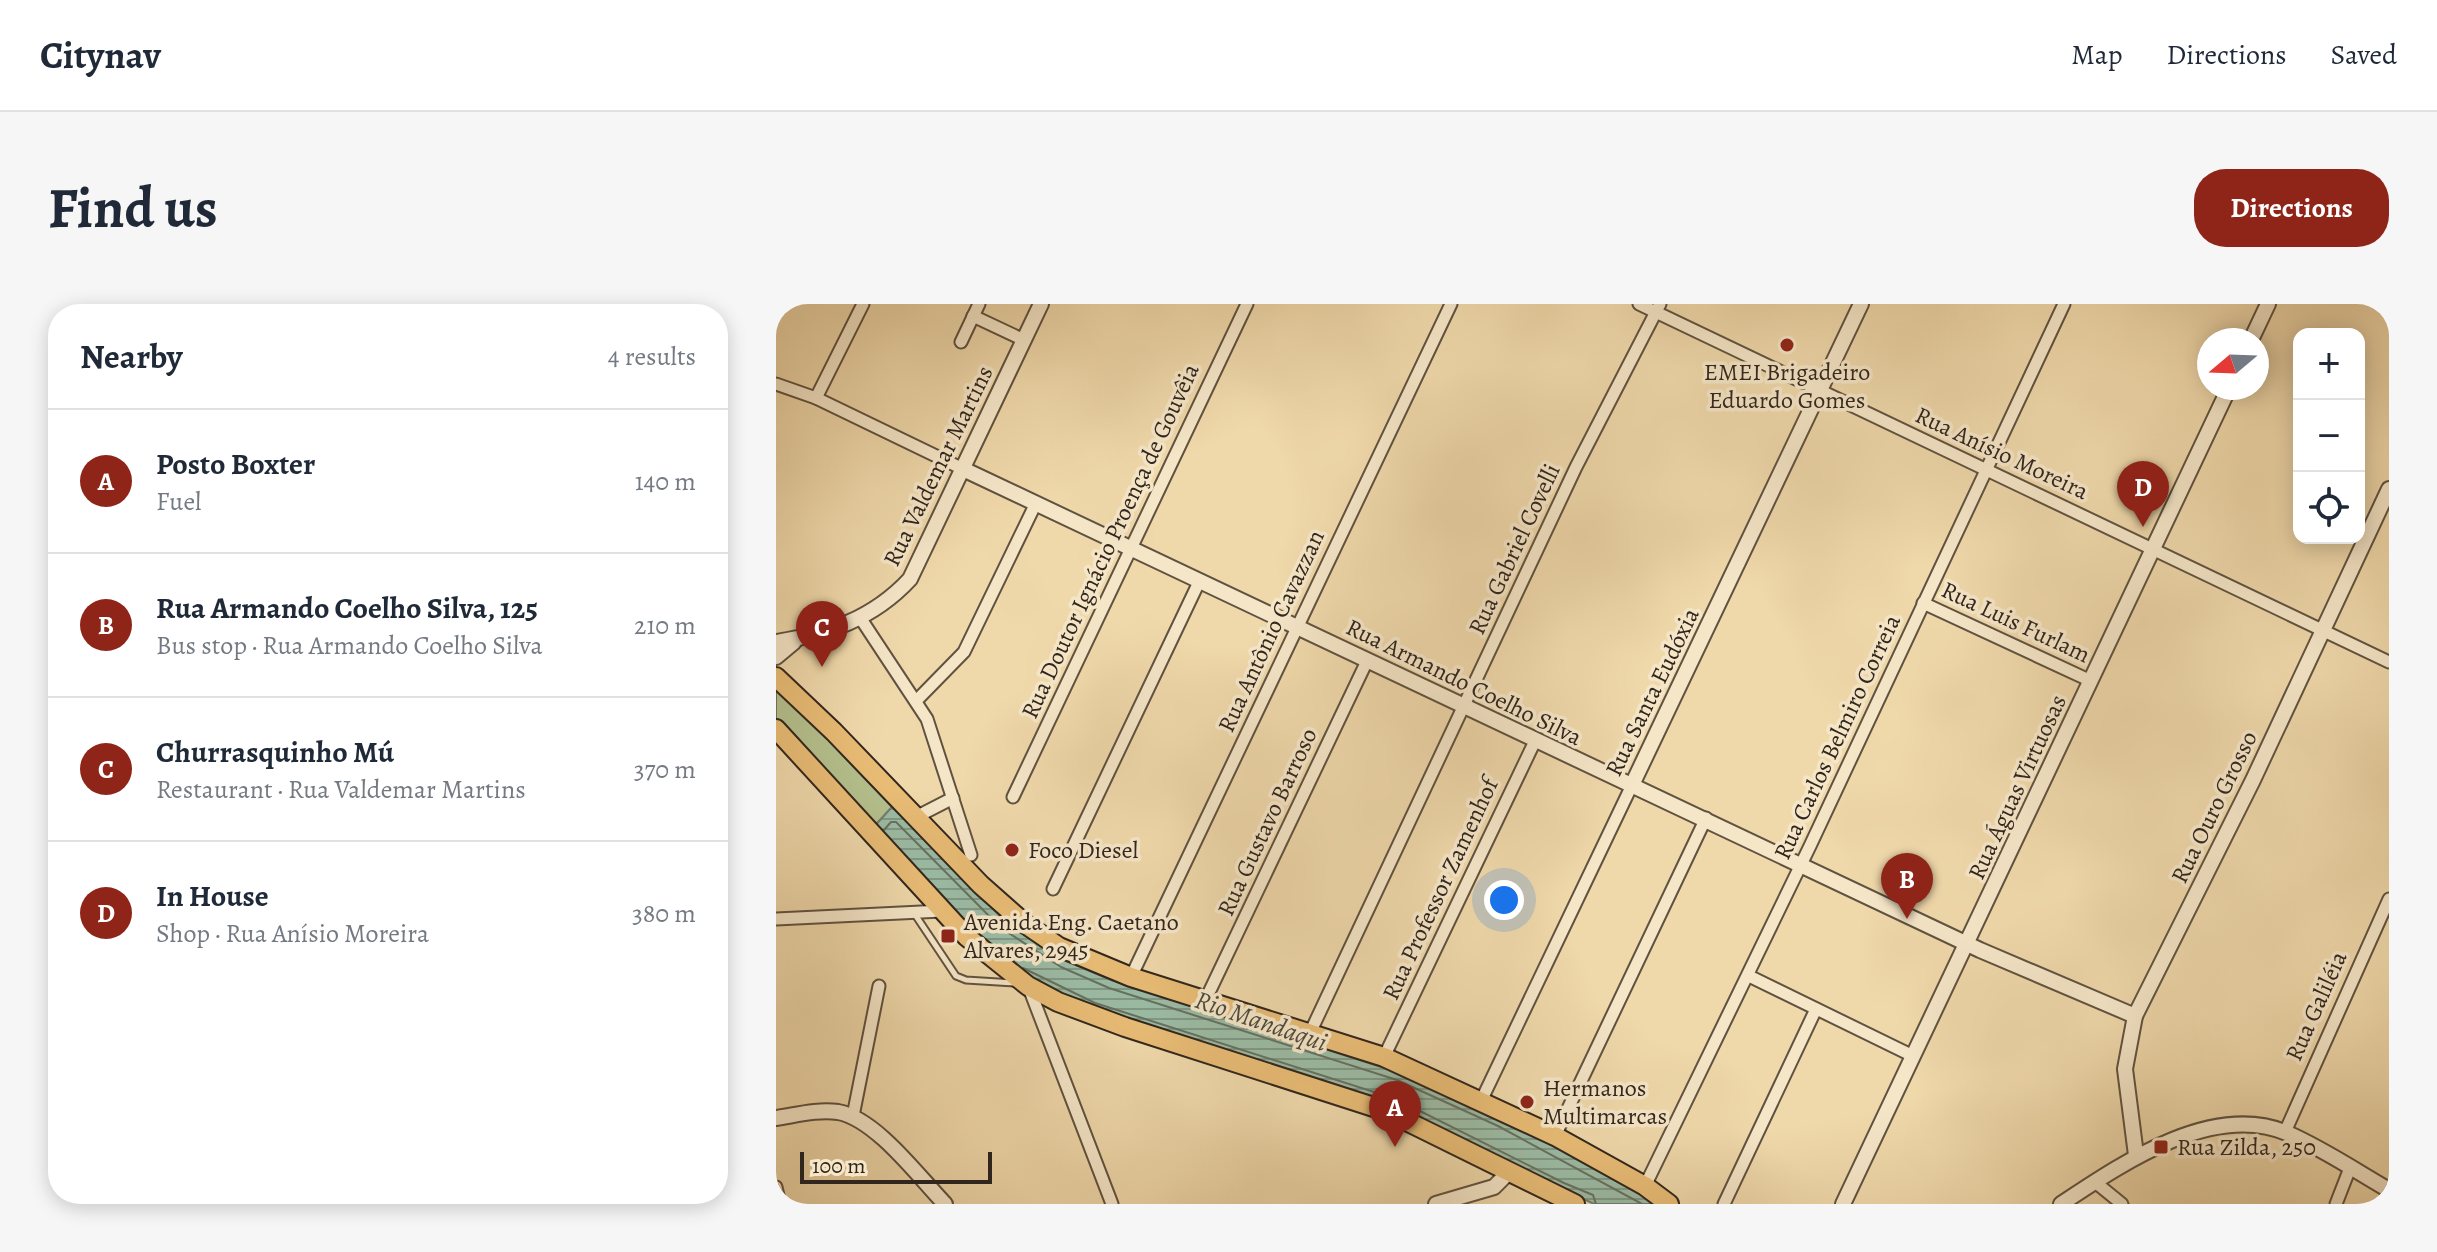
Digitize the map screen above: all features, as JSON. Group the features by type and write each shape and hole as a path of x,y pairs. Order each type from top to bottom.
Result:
{"main road":[{"path":"776,677 1024,923 1059,947 1131,977 1384,1057 1482,1099 1555,1136 1659,1198"},
{"path":"776,729 942,911 991,960 1027,985 1058,1002 1125,1027 1386,1111 1575,1204"}],"street":[{"path":"816,398 863,304"},
{"path":"961,342 979,304"},
{"name":"Rua Valdemar Martins","path":"776,642 802,638 861,619 889,600 910,579 1041,304"},
{"name":"Rua Doutor Ignácio Proença de Gouvêia","path":"1013,797 1247,304"},
{"name":"Rua Antônio Cavazzan","path":"1131,977 1451,304"},
{"name":"Rua Anísio Moreira","path":"1639,304 1658,308 1820,390 2389,662"},
{"name":"Rua Santa Eudóxia","path":"1482,1099 1861,304"},
{"name":"Rua Carlos Belmiro Correia","path":"1659,1198 1749,976 2064,304"},
{"path":"2257,328 2268,304"},
{"name":"Rua Gabriel Covelli","path":"1310,1033 1576,467 1658,308"},
{"path":"973,316 1024,340"},
{"name":"Rua Armando Coelho Silva","path":"776,384 816,398 1967,943 2135,1016"},
{"name":"Rua Águas Virtuosas","path":"1843,1204 2223,400"},
{"name":"Rua Ouro Grosso","path":"2136,1155 2125,1069 2135,1016 2324,631 2389,489"},
{"path":"917,700 964,652 1036,503"},
{"path":"1053,889 1199,582"},
{"name":"Rua Luis Furlam","path":"1923,603 2091,681"},
{"path":"861,619 917,700 941,755 971,855"},
{"name":"Rua Valdemar Martins","path":"776,657 802,638"},
{"name":"Rua Gustavo Barroso","path":"1205,1001 1367,661"},
{"name":"Rua Professor Zamenhof","path":"1384,1057 1535,741"},
{"path":"916,817 953,798"},
{"path":"1555,1136 1706,818"},
{"name":"Rua Galiléia","path":"2285,1132 2389,899"},
{"path":"776,919 942,911"},
{"path":"1749,976 1913,1056"},
{"path":"1027,985 1112,1204"},
{"path":"853,1116 879,986"},
{"path":"1724,1204 1816,1009"},
{"path":"776,1118 817,1112 853,1116 887,1144 945,1204"},
{"path":"2061,1204 2136,1155 2173,1140 2221,1128 2258,1127 2285,1132 2389,1190"},
{"path":"2336,1204 2350,1168"},
{"path":"1436,1204 1483,1197 1508,1173"},
{"path":"2095,1182 2122,1204"},
{"path":"776,1187 780,1204"}],"lane":[{"path":"914,912 956,976 966,980 1027,985"}],"shaded area":[{"path":"776,685 892,807 871,830 776,721"}],"water":[{"path":"892,807 1006,922 1064,960 1111,980 1400,1073 1528,1132 1653,1201 1651,1204 1594,1204 1514,1166 1092,1011 996,959 871,830"}],"place":[{"name":"EMEI Brigadeiro Eduardo Gomes","path":"1787,345"},
{"name":"In House","path":"2143,527"},
{"name":"Churrasquinho Mú","path":"822,667"},
{"name":"Foco Diesel","path":"1012,850"},
{"name":"Rua Armando Coelho Silva, 125","path":"1907,919"},
{"name":"Avenida Eng. Caetano Alvares, 2945","path":"948,936"},
{"name":"Hermanos Multimarcas","path":"1527,1102"},
{"name":"Posto Boxter","path":"1395,1147"},
{"name":"Rua Zilda, 250","path":"2161,1147"}],"water label":[{"name":"Rio Mandaqui","path":"1261,1021"}]}
